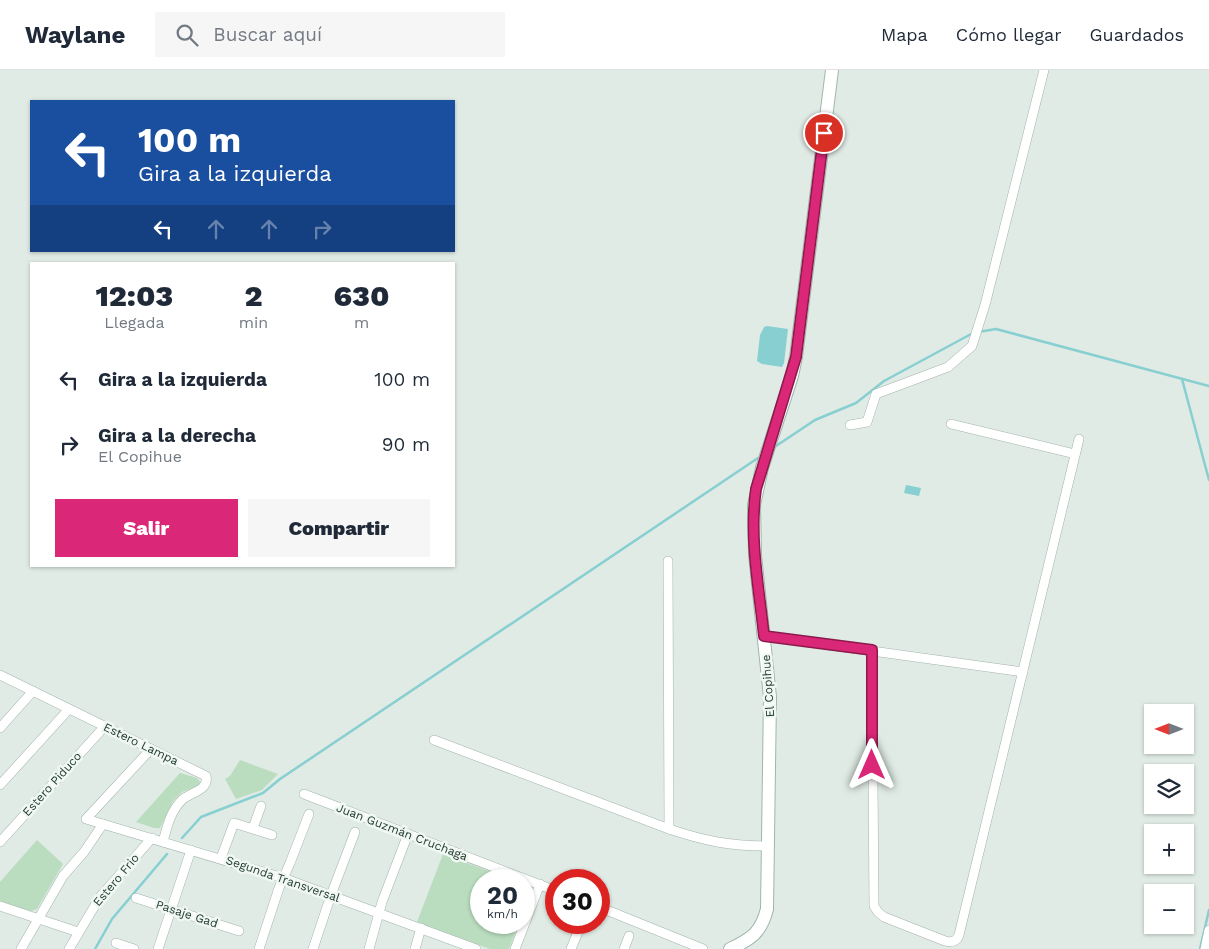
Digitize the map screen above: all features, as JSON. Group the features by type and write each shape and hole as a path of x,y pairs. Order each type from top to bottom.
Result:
{"main road":[{"name":"El Copihue","path":"748,946 765,916 768,900 771,710 755,554 754,505 762,468 792,376 796,357 832,70"},
{"path":"730,949 748,946"}],"street":[{"path":"850,425 867,422 876,394 948,367 972,346 1044,70"},
{"path":"951,424 1076,454"},
{"path":"872,650 874,902 878,912 884,917 949,942 955,940 959,934 1080,439"},
{"path":"668,561 669,829"},
{"path":"764,636 1023,672"},
{"name":"Estero Lampa","path":"0,675 206,776 207,779 203,787 189,795 175,809 168,822 163,842"},
{"path":"0,728 33,691"},
{"path":"0,785 69,709"},
{"name":"Estero Piduco","path":"0,842 105,726"},
{"path":"434,740 700,839 731,846 768,846"},
{"name":"Segunda Transversal","path":"151,749 86,818 284,878 476,949"},
{"name":"Juan Guzmán Cruchaga","path":"304,794 545,886"},
{"path":"253,828 262,806"},
{"path":"259,949 278,888 284,878 309,814"},
{"path":"221,858 234,822 272,834"},
{"path":"21,949 63,876 84,852 103,824"},
{"path":"313,949 355,832"},
{"path":"369,949 408,834"},
{"name":"Estero Frio","path":"69,949 100,897 152,838"},
{"path":"158,949 191,850"},
{"path":"516,949 540,884"},
{"name":"Pasaje Gad","path":"136,898 238,931"},
{"path":"0,906 78,932"},
{"path":"610,911 704,949"},
{"path":"415,949 422,928"},
{"path":"1204,949 1209,930"},
{"path":"571,949 577,934"},
{"path":"624,949 630,936"},
{"path":"447,949 450,939"},
{"path":"116,943 134,949"}],"green space":[{"path":"240,760 278,774 262,790 236,799 225,779 230,776"},
{"path":"180,773 197,778 200,782 198,786 182,792 173,801 160,828 136,822"},
{"path":"37,840 63,864 37,909 31,911 0,902 0,882"},
{"path":"443,854 483,869 470,869 470,934 515,934 509,949 490,949 417,922"}],"water":[{"path":"764,327 788,329 782,367 762,364 757,361 760,335"},
{"path":"906,485 921,488 919,496 904,493"}],"waterway":[{"path":"978,332 996,329 1209,386"},
{"path":"773,448 815,420 856,403 884,381 973,333"},
{"path":"1182,379 1209,480"},
{"path":"182,838 201,817 263,793 280,779 758,458"},
{"path":"95,949 112,919 167,854"},
{"path":"1200,949 1209,910"}],"route":[{"path":"824,133 796,357 792,376 756,489 754,505 755,554 764,636 872,650 872,765"}]}
